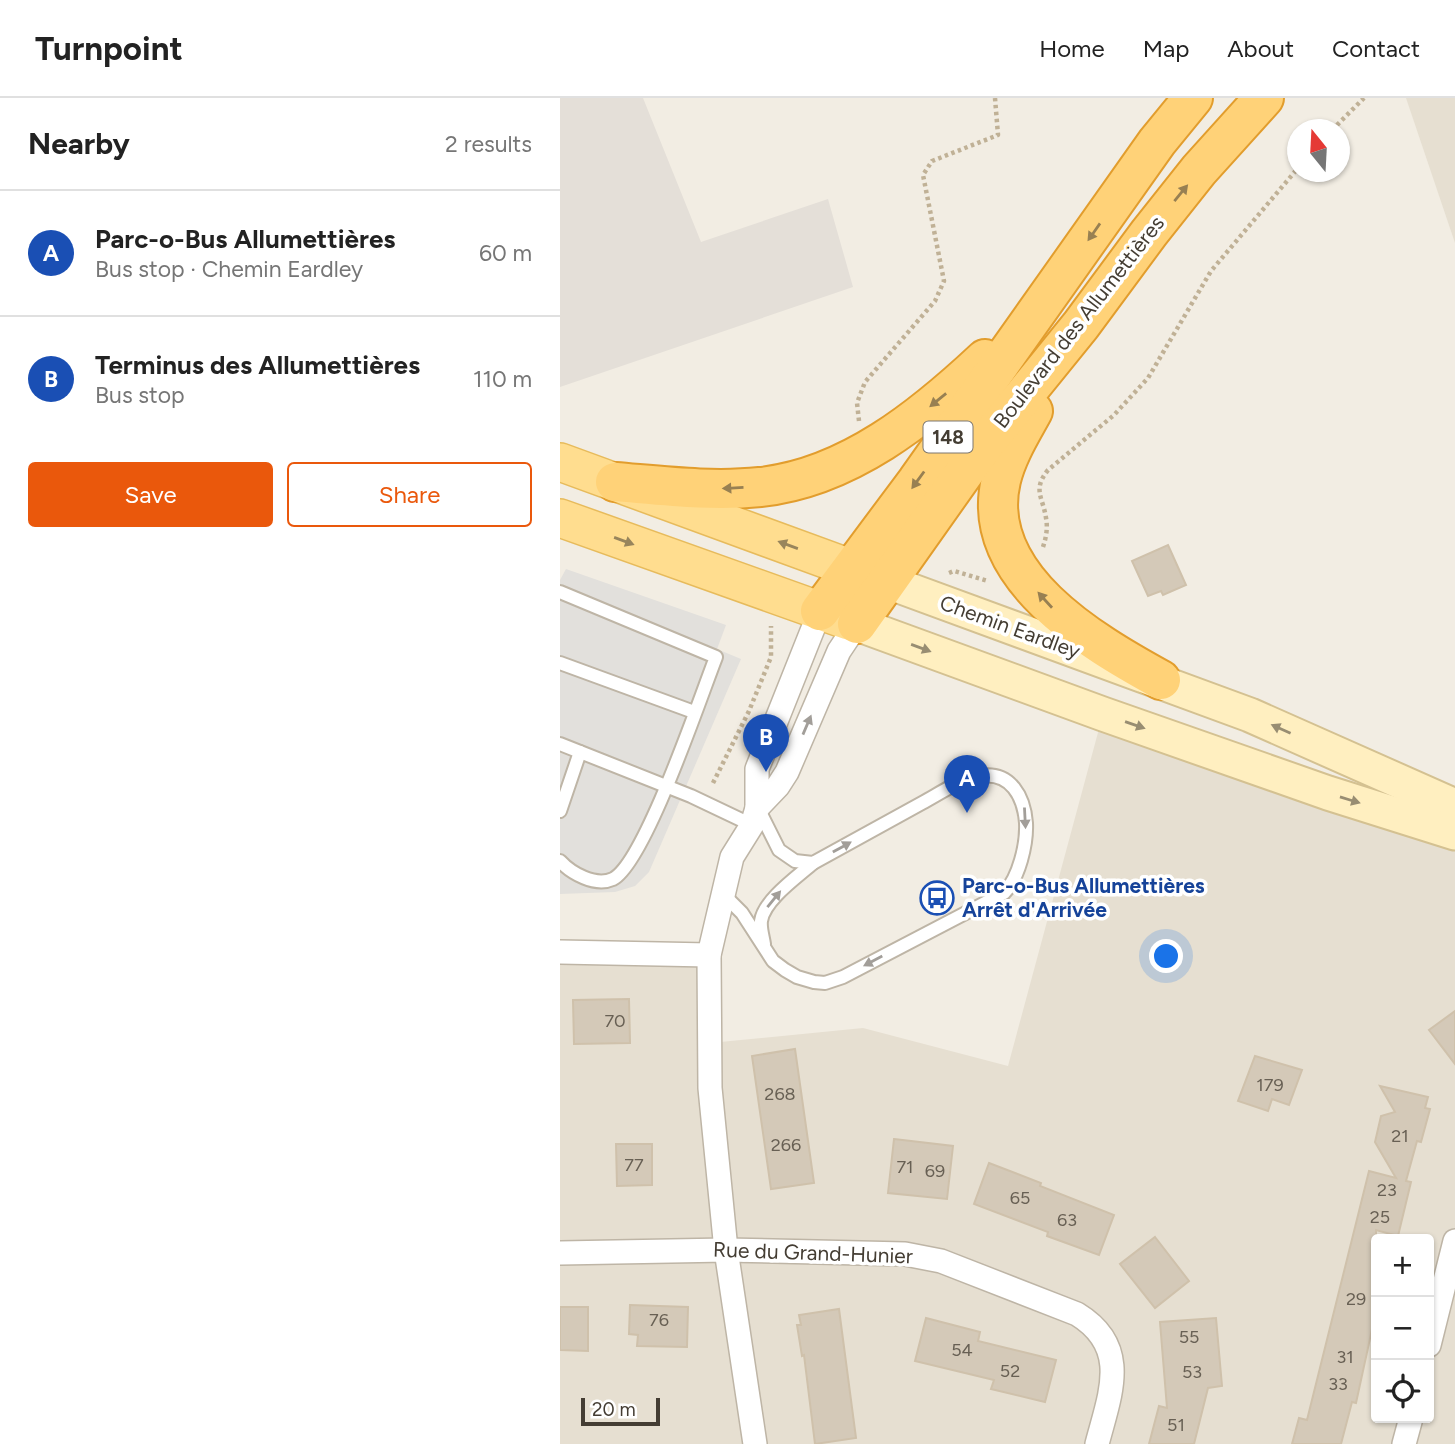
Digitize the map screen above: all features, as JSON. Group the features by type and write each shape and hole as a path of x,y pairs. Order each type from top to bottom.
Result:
{"highway":[{"name":"Boulevard des Allumettières","path":"820,611 1149,152 1193,98"},
{"name":"Boulevard des Allumettières","path":"857,624 982,446 1081,325 1199,170 1264,98"},
{"path":"615,482 708,489 763,487 817,473 844,462 874,446 928,408 973,370 1042,304"},
{"path":"1081,325 1007,460 1000,482 999,517 1006,542 1020,569 1059,615 1102,648 1161,680"}],"main road":[{"name":"Chemin Eardley","path":"560,462 1161,680 1250,715 1455,806"},
{"path":"560,518 1328,793 1455,833"}],"street":[{"path":"755,817 757,769 820,611"},
{"path":"755,1444 726,1250 710,1088 709,955 732,857 755,817 787,772 839,651 857,624"},
{"path":"560,952 709,955"},
{"path":"1434,1325 1455,1241"},
{"name":"Rue du Grand-Hunier","path":"560,1253 726,1250 924,1256 1077,1314 1091,1322 1110,1348 1113,1366 1112,1384 1097,1444"},
{"path":"1404,1444 1409,1423"}],"lane":[{"path":"560,592 716,657 667,786 623,872 610,880 587,878 570,871 560,861"},
{"path":"560,663 694,712"},
{"path":"560,744 755,817 779,850 795,861 813,863"},
{"path":"560,811 580,752"},
{"path":"723,894 741,913 773,961 797,977 825,983 843,977 1004,893 1013,884 1026,827 1024,807 1016,789 1008,781 994,776 980,776 952,787 813,863 768,906 761,921 765,948"}],"path":[{"path":"861,425 858,402 865,382 934,301 944,281 923,175 932,161 998,135 995,98"},
{"path":"1343,119 1364,98"},
{"path":"713,783 749,711 771,657 771,625"}],"shaded area":[{"path":"560,98 643,98 701,242 828,199 853,287 560,387"},
{"path":"1406,98 1455,98 1455,243"},
{"path":"566,569 726,625 717,649 741,659 649,872 635,886 615,892 560,894 560,580"},
{"path":"1103,714 1455,833 1455,1444 560,1444 560,952 709,955 710,1043 863,1028 1008,1066"}],"building":[{"path":"1168,545 1186,585 1163,595 1161,591 1148,596 1132,561"},
{"path":"629,999 630,1043 574,1044 573,1000"},
{"path":"1455,1011 1455,1064 1429,1030"},
{"path":"795,1049 814,1183 771,1189 752,1056"},
{"path":"1255,1056 1302,1070 1289,1105 1272,1099 1268,1111 1238,1101"},
{"path":"1380,1086 1428,1097 1425,1108 1430,1109 1421,1142 1417,1141 1406,1181 1411,1182 1398,1234 1376,1230 1376,1234 1371,1234 1371,1334 1356,1403 1352,1402 1341,1444 1292,1444 1299,1418 1307,1420 1369,1171 1396,1178 1375,1142 1381,1116 1395,1112"},
{"path":"894,1139 953,1146 947,1199 888,1193"},
{"path":"616,1144 652,1144 652,1185 617,1186"},
{"path":"989,1163 1114,1215 1099,1255 974,1204"},
{"path":"1155,1237 1189,1281 1155,1308 1120,1264"},
{"path":"630,1305 688,1307 687,1347 637,1346 638,1335 629,1334"},
{"path":"560,1307 588,1307 588,1351 560,1350"},
{"path":"839,1309 856,1438 815,1444 804,1355 802,1356 797,1325 801,1325 799,1315"},
{"path":"926,1318 980,1332 978,1341 1056,1360 1045,1402 991,1389 994,1380 915,1361"},
{"path":"1216,1318 1222,1386 1208,1388 1194,1444 1149,1444 1159,1406 1167,1408 1160,1322"}],"place":[{"name":"Terminus des Allumettières","path":"766,772"},
{"name":"Parc-o-Bus Allumettières","path":"967,813"},
{"name":"Parc-o-Bus Allumettières Arrêt d'Arrivée","path":"937,898"}]}
